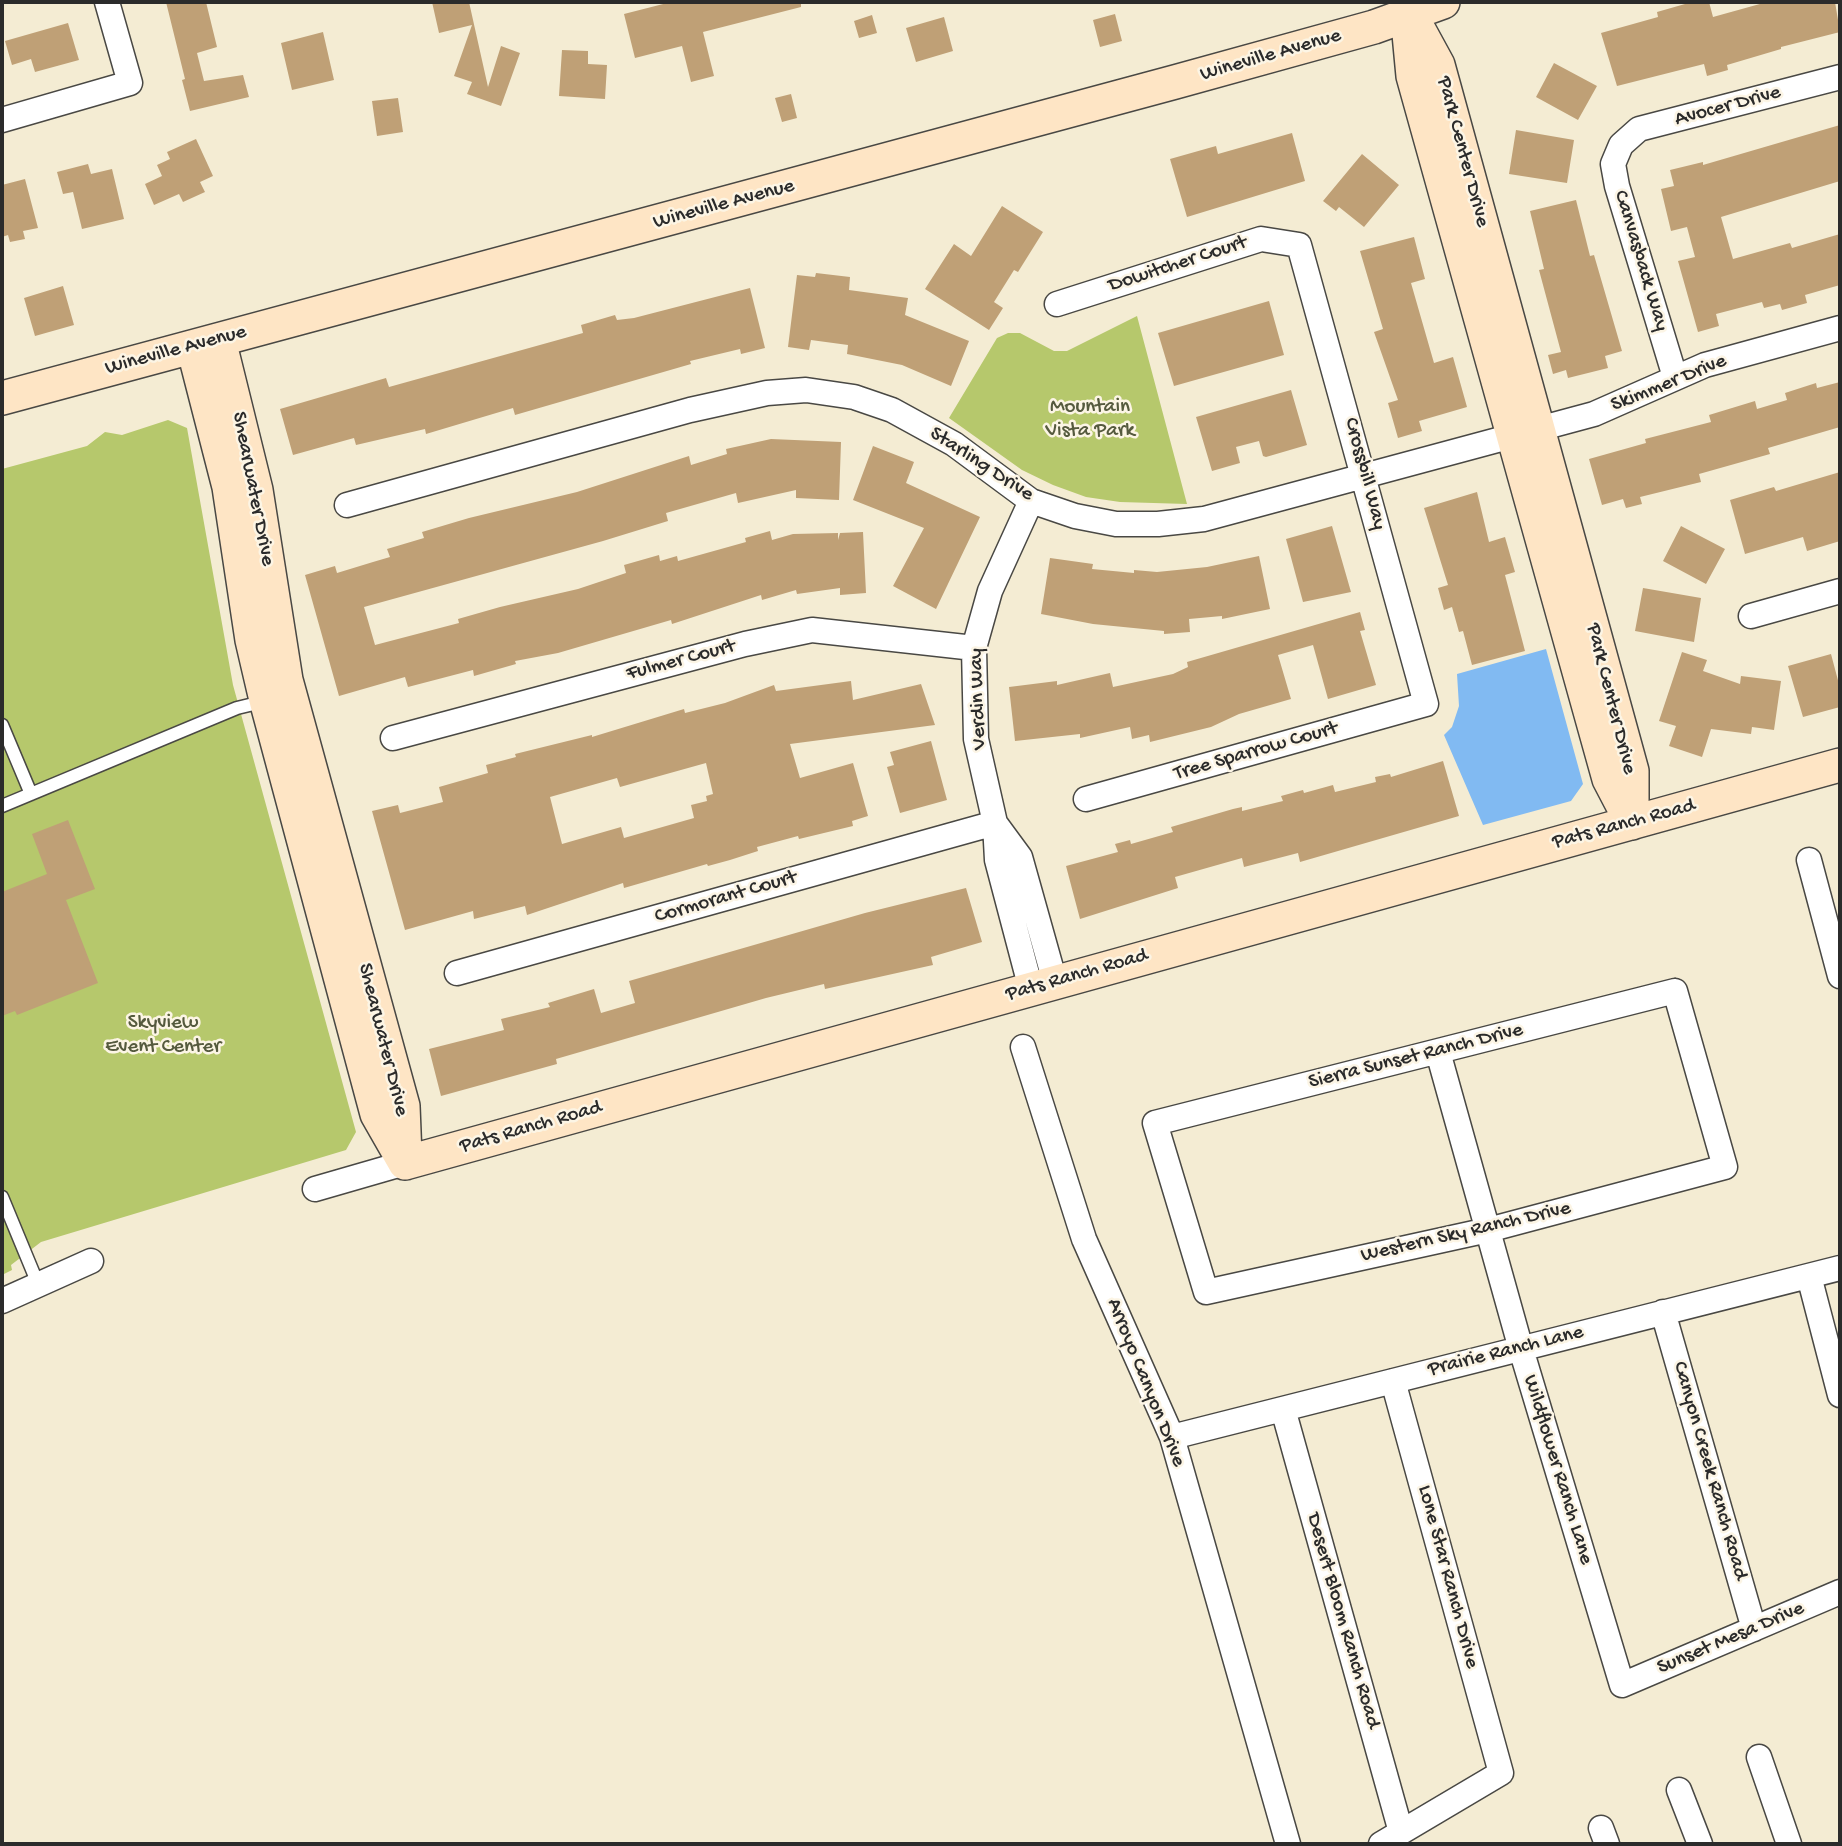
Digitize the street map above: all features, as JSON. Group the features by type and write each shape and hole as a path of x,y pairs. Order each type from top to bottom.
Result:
{"street":[{"path":"2,120 130,83 107,2"},
{"name":"Wineville Avenue","path":"2,398 1148,90 1374,27 1408,8 1443,2"},
{"name":"Park Center Drive","path":"1408,8 1413,76 1525,433 1609,779 1632,823"},
{"name":"Avocer Drive","path":"1621,145 1639,129 1840,76"},
{"name":"Canvasback Way","path":"1621,145 1613,164 1617,186 1675,377"},
{"name":"Dowitcher Court","path":"1057,304 1261,239 1300,245"},
{"name":"Crossbill Way","path":"1300,245 1426,704"},
{"name":"Skimmer Drive","path":"1525,433 1616,407 1705,365 1840,328"},
{"name":"Shearwater Drive","path":"206,343 252,640 266,700 377,1114 405,1163"},
{"name":"Shearwater Drive","path":"206,343 256,490 286,680 403,1106 405,1163"},
{"name":"Starling Drive","path":"347,505 690,410 767,393 806,390 854,397 892,410 954,444 1031,501 1075,516 1116,524 1158,524 1204,519 1525,433"},
{"name":"Verdin Way","path":"1031,501 990,591 974,648 976,739 995,823 997,860 1043,986"},
{"path":"1751,616 1840,591"},
{"name":"Fulmer Court","path":"393,738 745,644 812,630 974,648"},
{"name":"Tree Sparrow Court","path":"1086,799 1426,704"},
{"name":"Pats Ranch Road","path":"315,1189 1840,765"},
{"name":"Cormorant Court","path":"457,973 995,823"},
{"path":"1809,860 1840,976"},
{"name":"Sierra Sunset Ranch Drive","path":"1206,1292 1156,1123 1675,991 1725,1167"},
{"name":"Arroyo Canyon Drive","path":"1023,1047 1084,1239 1172,1437 1288,1844"},
{"name":"Wildflower Ranch Lane","path":"1438,1052 1521,1349 1622,1685"},
{"name":"Western Sky Ranch Drive","path":"1206,1292 1488,1230 1725,1167"},
{"path":"2,1301 91,1261"},
{"name":"Prairie Ranch Lane","path":"1172,1437 1840,1268"},
{"path":"1809,1276 1840,1395"},
{"name":"Canyon Creek Ranch Road","path":"1663,1312 1754,1629"},
{"name":"Lone Star Ranch Drive","path":"1391,1838 1501,1773 1393,1381"},
{"name":"Desert Bloom Ranch Road","path":"1283,1409 1391,1838"},
{"name":"Sunset Mesa Drive","path":"1622,1685 1840,1592"},
{"path":"1759,1757 1789,1844"},
{"path":"1678,1790 1700,1844"}],"lane":[{"path":"2,806 237,708 266,700"},
{"path":"2,725 31,794"},
{"path":"2,1197 38,1284"}],"green space":[{"name":"Mountain Vista Park","path":"1137,316 1187,504 1120,502 1086,497 1022,470 949,418 997,338 1008,333 1020,333 1054,351 1067,351"},
{"name":"Skyview Event Center","path":"168,420 187,428 233,685 356,1132 346,1150 41,1242 11,1265 12,1270 2,1275 2,469 87,446 105,432 122,435"}],"water":[{"path":"1546,649 1583,784 1571,801 1483,825 1444,735 1452,727 1459,706 1457,674"}],"building":[{"path":"166,2 206,2 217,47 197,53 204,81 243,75 249,97 190,111"},
{"path":"432,2 469,2 488,87 501,46 520,53 501,106 467,94 472,82 454,76 472,25 439,33"},
{"path":"671,2 801,2 801,7 703,32 714,76 691,82 682,46 635,58 624,14"},
{"path":"1692,2 1709,2 1713,17 1767,2 1835,2 1840,32 1781,47 1727,65 1728,70 1707,76 1704,64 1617,86 1601,33 1658,17 1657,12"},
{"path":"1115,14 1122,41 1100,47 1093,20"},
{"path":"872,15 877,33 859,38 854,21"},
{"path":"944,17 953,51 916,62 906,28"},
{"path":"68,23 79,60 35,72 31,59 12,65 5,41"},
{"path":"323,32 334,80 292,90 281,43"},
{"path":"562,50 588,51 588,64 607,65 605,99 559,96"},
{"path":"1554,63 1597,86 1578,120 1536,97"},
{"path":"791,94 797,118 782,122 775,98"},
{"path":"398,98 403,132 377,136 372,101"},
{"path":"1840,125 1840,181 1721,217 1733,259 1790,243 1792,248 1840,234 1840,285 1805,295 1807,303 1782,310 1780,304 1764,308 1762,302 1716,314 1719,326 1698,332 1678,261 1695,257 1687,227 1671,231 1661,189 1674,186 1670,170 1703,162 1703,165"},
{"path":"1516,130 1574,140 1567,183 1509,174"},
{"path":"1292,133 1305,181 1187,217 1170,159 1216,146 1218,154"},
{"path":"196,139 213,176 200,182 205,192 183,202 179,194 154,205 145,184 162,176 157,165 170,159 167,152"},
{"path":"1362,154 1399,185 1364,227 1339,207 1336,211 1323,201"},
{"path":"88,164 91,174 112,169 124,219 82,229 73,192 63,194 57,172"},
{"path":"25,179 38,228 23,231 25,239 10,242 8,235 2,237 2,185"},
{"path":"1576,200 1590,256 1594,255 1622,351 1605,356 1608,368 1568,378 1566,370 1553,374 1548,355 1561,352 1539,270 1544,269 1530,211"},
{"path":"1002,206 1043,232 1018,272 1014,270 994,302 1003,308 989,330 925,289 954,244 971,256"},
{"path":"1414,237 1425,279 1411,283 1434,363 1453,357 1467,407 1419,421 1422,431 1398,438 1388,403 1398,400 1374,332 1383,329 1360,251"},
{"path":"816,273 850,277 849,290 908,298 905,315 969,341 951,386 902,365 847,354 848,345 811,340 809,350 788,347 797,275 815,277"},
{"path":"63,286 74,325 35,336 24,298"},
{"path":"750,288 765,348 741,354 740,349 690,361 691,364 515,415 513,408 426,434 425,429 356,445 354,438 293,455 280,409 386,378 389,387 583,333 581,325 615,315 617,320 634,318"},
{"path":"1269,301 1284,355 1174,386 1158,333"},
{"path":"1840,382 1840,427 1768,448 1770,454 1699,474 1701,482 1640,497 1642,504 1626,508 1623,499 1602,505 1589,459 1646,443 1645,439 1711,422 1709,415 1755,401 1757,409 1787,400 1785,393 1816,383 1817,388"},
{"path":"1291,390 1307,445 1266,457 1263,456 1259,441 1236,447 1240,463 1212,471 1196,417"},
{"path":"771,439 841,442 839,500 796,498 796,490 738,503 736,493 666,513 668,521 603,541 364,607 375,645 459,623 458,619 500,607 578,589 626,573 624,565 659,555 660,561 677,556 678,561 746,542 745,538 770,531 772,540 793,534 838,533 838,540 840,533 863,532 866,593 840,595 840,588 797,594 796,590 762,600 761,595 672,624 671,620 558,653 515,661 516,664 474,676 473,670 408,687 405,677 339,696 305,575 335,566 337,573 390,557 387,549 424,538 422,532 469,518 577,492 689,456 691,465 727,454 726,449"},
{"path":"873,446 914,462 906,483 980,517 936,609 893,586 924,528 853,500"},
{"path":"1840,472 1840,541 1807,551 1803,537 1745,554 1730,500 1774,487 1776,491"},
{"path":"1477,492 1489,542 1505,537 1515,572 1505,575 1525,651 1472,665 1463,631 1459,632 1452,607 1444,610 1438,588 1448,585 1424,508"},
{"path":"1332,526 1351,592 1303,602 1286,539"},
{"path":"1681,526 1725,549 1706,584 1663,561"},
{"path":"1259,556 1270,609 1222,619 1222,616 1189,619 1190,632 1164,634 1164,631 1093,624 1041,614 1050,558 1093,564 1092,569 1134,573 1134,570 1157,572 1207,567"},
{"path":"1643,588 1701,598 1694,642 1635,631"},
{"path":"1360,612 1365,630 1360,631 1376,685 1328,699 1313,645 1278,655 1291,699 1239,714 1211,727 1150,742 1149,735 1132,739 1130,727 1080,738 1080,734 1015,741 1009,687 1057,681 1057,685 1110,673 1113,687 1173,674 1188,667 1187,662"},
{"path":"1682,652 1707,660 1703,671 1740,684 1741,676 1781,681 1774,730 1752,727 1751,734 1711,729 1702,757 1669,746 1676,726 1659,721"},
{"path":"1831,654 1840,688 1840,707 1803,717 1788,666"},
{"path":"851,681 853,700 921,684 935,725 790,744 800,778 853,763 868,816 852,821 853,826 757,847 758,851 730,860 624,888 623,883 527,915 525,906 474,919 473,911 405,930 372,811 398,805 400,813 443,802 439,787 488,773 486,765 516,757 515,754 592,737 684,709 685,713 725,703 774,685 776,691","holes":["706,763 713,794 706,796 707,801 691,805 694,818 624,838 621,827 562,844 550,797 617,778 620,787"]},
{"path":"931,741 947,800 900,813 887,767 894,765 890,752"},
{"path":"1443,761 1459,816 1300,862 1298,853 1244,867 1242,858 1175,877 1178,888 1080,919 1066,866 1118,852 1115,844 1130,840 1131,844 1173,832 1171,827 1233,809 1242,807 1242,811 1283,801 1281,796 1303,790 1304,793 1333,785 1335,792 1376,782 1375,777 1390,774 1391,777"},
{"path":"68,820 95,889 66,900 98,983 17,1015 15,1011 2,1016 2,892 47,874 32,834"},
{"path":"966,888 982,942 931,957 933,965 825,989 824,984 766,998 556,1059 557,1064 441,1096 429,1049 504,1030 501,1019 550,1007 548,1003 594,989 601,1013 635,1003 629,981 865,913"}]}
